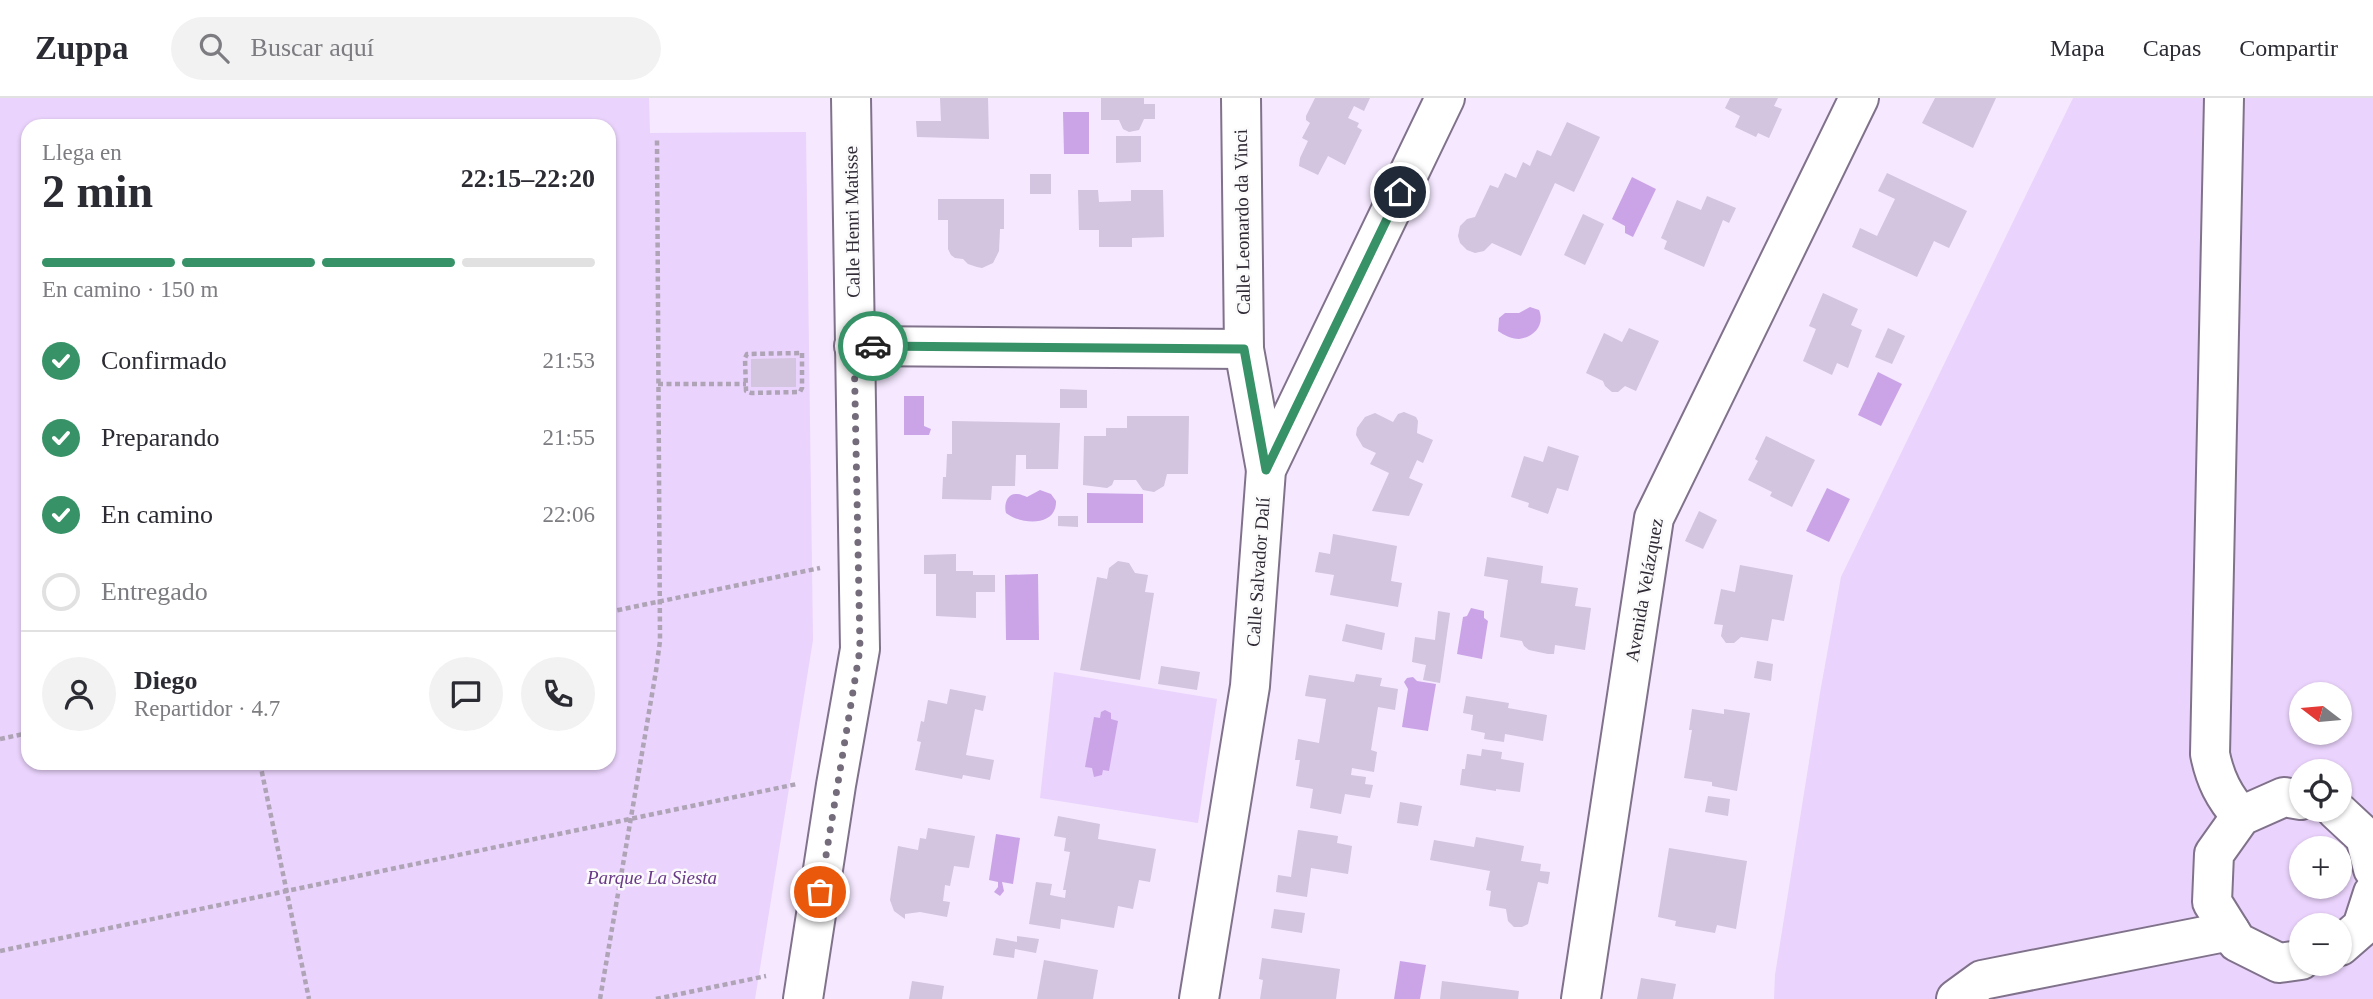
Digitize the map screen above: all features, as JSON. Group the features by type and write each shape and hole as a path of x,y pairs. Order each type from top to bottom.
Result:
{"street":[{"name":"Calle Henri Matisse","path":"803,999 860,649 851,98"},
{"name":"Calle Leonardo da Vinci","path":"1241,98 1244,349 1266,470"},
{"name":"Calle Salvador Dalí","path":"1199,999 1250,686 1266,470 1445,98"},
{"name":"Avenida Velázquez","path":"1581,999 1654,518 1859,98"},
{"path":"2224,98 2210,754 2218,786 2241,816"},
{"path":"854,346 1244,349"},
{"path":"2289,798 2284,797 2241,816 2214,854 2212,902 2237,942 2279,962 2289,961"},
{"path":"2349,822 2365,837 2372,858"},
{"path":"2352,936 2362,927 2371,906"},
{"path":"1956,999 1982,980 2230,931"}],"path":[{"path":"600,999 660,641 657,140"},
{"path":"802,353 800,392 748,393 746,384 747,354 802,353"},
{"path":"658,384 746,384"},
{"path":"616,611 820,568"},
{"path":"0,739 21,734"},
{"path":"261,770 309,999"},
{"path":"0,951 797,785"},
{"path":"656,999 766,976"}],"green space":[{"name":"Parque La Siesta","path":"0,98 649,98 650,133 806,132 813,640 755,999 0,999"},
{"path":"2073,98 2373,98 2373,999 1774,999 1775,975 1841,577"},
{"path":"1054,672 1217,699 1198,823 1040,798"}],"shaded area":[{"path":"1063,112 1089,112 1089,154 1064,154"},
{"path":"1632,177 1656,189 1633,237 1625,233 1625,226 1612,219"},
{"path":"1530,307 1539,310 1541,320 1530,336 1510,338 1498,331 1499,318 1505,313 1519,313"},
{"path":"1878,372 1902,384 1881,426 1858,415"},
{"path":"904,396 924,396 924,426 931,429 929,435 904,435"},
{"path":"1827,488 1850,499 1829,542 1806,531"},
{"path":"1040,490 1051,494 1056,501 1051,516 1029,521 1006,513 1010,496 1018,494 1027,497"},
{"path":"1087,493 1143,494 1143,523 1087,523"},
{"path":"1038,574 1039,640 1006,640 1005,575"},
{"path":"1471,608 1484,611 1484,618 1488,621 1482,659 1457,654 1463,617 1467,616"},
{"path":"1413,677 1417,681 1436,684 1428,731 1402,727 1408,689 1404,682"},
{"path":"1105,710 1111,713 1111,719 1118,721 1109,771 1103,770 1102,775 1094,777 1092,768 1085,767 1094,717 1100,718 1101,712"},
{"path":"996,834 1020,838 1013,884 1002,882 1004,891 1000,896 994,892 998,882 989,880"},
{"path":"1400,961 1426,965 1420,999 1394,999"}],"building":[{"path":"940,98 988,98 989,139 917,137 916,121 941,121"},
{"path":"1101,98 1144,98 1144,104 1155,104 1155,119 1144,119 1139,130 1129,132 1123,129 1119,120 1101,120"},
{"path":"1315,98 1370,98 1364,111 1354,106 1348,118 1359,123 1357,127 1362,130 1345,165 1328,156 1318,175 1299,166 1308,141 1302,138 1310,123 1306,116"},
{"path":"1730,98 1778,98 1774,106 1782,109 1769,138 1758,133 1756,137 1735,127 1740,116 1725,108"},
{"path":"1935,98 1996,98 1973,148 1922,123"},
{"path":"1567,122 1600,137 1574,192 1555,183 1521,256 1492,243 1484,251 1475,253 1467,250 1460,243 1460,226 1467,219 1475,217 1490,185 1498,188 1505,173 1516,178 1523,162 1530,166 1537,150 1551,156"},
{"path":"1116,136 1141,136 1141,162 1116,163"},
{"path":"1887,173 1967,211 1949,248 1934,241 1917,277 1852,247 1860,228 1877,236 1895,199 1878,191"},
{"path":"1030,174 1051,174 1051,194 1030,194"},
{"path":"1078,190 1098,190 1099,202 1131,201 1131,190 1163,190 1164,237 1132,238 1132,247 1099,247 1099,230 1079,230"},
{"path":"1707,196 1736,208 1729,223 1723,220 1704,267 1664,249 1667,241 1661,238 1677,200 1701,210"},
{"path":"938,199 1004,199 1004,229 1000,229 999,251 993,263 982,268 951,255 948,249 948,220 938,220"},
{"path":"1583,214 1604,224 1585,265 1564,255"},
{"path":"1823,293 1858,309 1851,325 1862,330 1848,368 1837,363 1832,375 1803,361 1816,329 1809,326"},
{"path":"1629,328 1659,341 1636,391 1625,386 1618,392 1612,392 1603,381 1586,373 1604,333 1622,342"},
{"path":"1888,328 1905,336 1892,364 1875,357"},
{"path":"796,358 796,387 751,387 751,359"},
{"path":"1060,389 1087,390 1087,408 1060,408"},
{"path":"1404,412 1416,417 1417,433 1433,440 1423,463 1417,460 1409,478 1423,484 1409,516 1372,511 1389,473 1370,464 1376,453 1363,447 1356,435 1357,428 1365,417 1375,413 1393,422 1398,414"},
{"path":"1127,416 1189,416 1188,474 1167,474 1164,486 1154,492 1143,490 1136,480 1114,480 1107,488 1083,485 1084,436 1106,436 1106,428 1127,428"},
{"path":"952,421 1060,423 1058,469 1026,469 1026,455 1016,455 1015,486 992,486 991,500 942,499 947,454 952,454"},
{"path":"1766,436 1815,460 1792,507 1770,496 1772,492 1748,480"},
{"path":"1548,446 1579,456 1568,491 1557,488 1548,514 1511,497 1524,456 1543,462"},
{"path":"1699,511 1717,520 1703,549 1685,541"},
{"path":"1058,516 1078,516 1078,527 1058,526"},
{"path":"1333,534 1397,546 1391,581 1402,583 1398,607 1330,595 1334,575 1315,572 1319,552 1330,554"},
{"path":"956,554 956,571 973,571 973,575 995,575 995,592 976,592 976,618 936,616 936,574 924,574 924,555"},
{"path":"1487,557 1543,566 1541,583 1578,588 1575,606 1591,608 1585,650 1555,645 1554,654 1548,654 1529,650 1522,641 1500,637 1508,580 1484,576"},
{"path":"1118,561 1129,563 1135,573 1148,575 1145,592 1154,593 1140,680 1080,670 1097,577 1107,579 1109,568"},
{"path":"1740,565 1793,575 1784,621 1772,619 1768,641 1741,637 1734,643 1726,643 1721,636 1723,625 1714,624 1721,589 1735,592"},
{"path":"1438,611 1450,613 1440,683 1423,680 1426,665 1412,662 1415,637 1435,640"},
{"path":"1346,624 1385,633 1382,650 1342,641"},
{"path":"1757,661 1773,664 1771,681 1754,678"},
{"path":"1161,666 1200,672 1197,690 1158,684"},
{"path":"1356,674 1382,678 1380,686 1398,689 1395,710 1378,707 1371,750 1377,752 1374,772 1352,768 1351,775 1366,777 1365,784 1373,785 1370,798 1345,794 1341,814 1310,808 1313,789 1296,786 1300,760 1295,760 1298,739 1319,743 1326,699 1305,696 1309,675 1354,682"},
{"path":"950,689 986,696 983,711 975,709 966,755 994,760 990,780 963,775 962,779 915,770 921,742 917,741 928,700 947,704"},
{"path":"1466,696 1509,703 1508,708 1547,715 1543,741 1505,734 1504,742 1484,739 1485,733 1471,730 1473,715 1463,713"},
{"path":"1692,709 1724,714 1724,709 1750,713 1737,791 1712,786 1712,782 1684,778 1692,730 1689,730"},
{"path":"1482,749 1502,752 1501,759 1524,763 1520,792 1460,785 1467,754 1481,756"},
{"path":"1708,796 1730,799 1728,816 1705,812"},
{"path":"1400,802 1422,806 1418,826 1397,823"},
{"path":"1058,816 1100,824 1098,839 1156,849 1150,882 1139,880 1133,909 1118,906 1114,928 1061,919 1060,929 1029,924 1036,882 1052,884 1050,895 1065,898 1066,890 1063,890 1070,852 1064,851 1066,838 1054,836"},
{"path":"928,828 975,836 969,868 954,866 950,886 945,885 943,901 950,902 947,917 920,912 905,914 905,919 894,911 890,900 898,846 918,850 920,838 926,839"},
{"path":"1298,830 1338,836 1337,843 1352,846 1348,874 1311,868 1307,897 1276,892 1278,875 1291,877"},
{"path":"1476,837 1524,846 1521,861 1541,864 1540,871 1550,872 1548,884 1538,882 1528,924 1514,927 1508,921 1506,909 1489,906 1491,891 1486,890 1490,871 1430,860 1434,840 1474,847"},
{"path":"1669,848 1747,861 1736,929 1717,925 1715,933 1675,926 1676,921 1658,917"},
{"path":"1274,909 1305,913 1302,933 1271,928"},
{"path":"1017,936 1039,939 1036,953 1015,949 1014,958 993,955 996,938 1017,942"},
{"path":"1262,958 1340,969 1336,999 1260,999"},
{"path":"1044,960 1098,970 1093,999 1037,999"},
{"path":"1641,978 1676,984 1673,999 1637,999"},
{"path":"912,981 944,986 942,999 909,999"},
{"path":"1442,981 1519,991 1518,999 1440,999"}],"way so far":[{"path":"820,892 860,649 854,346 873,346"}],"route":[{"path":"873,346 1244,349 1266,470 1400,192"}]}
